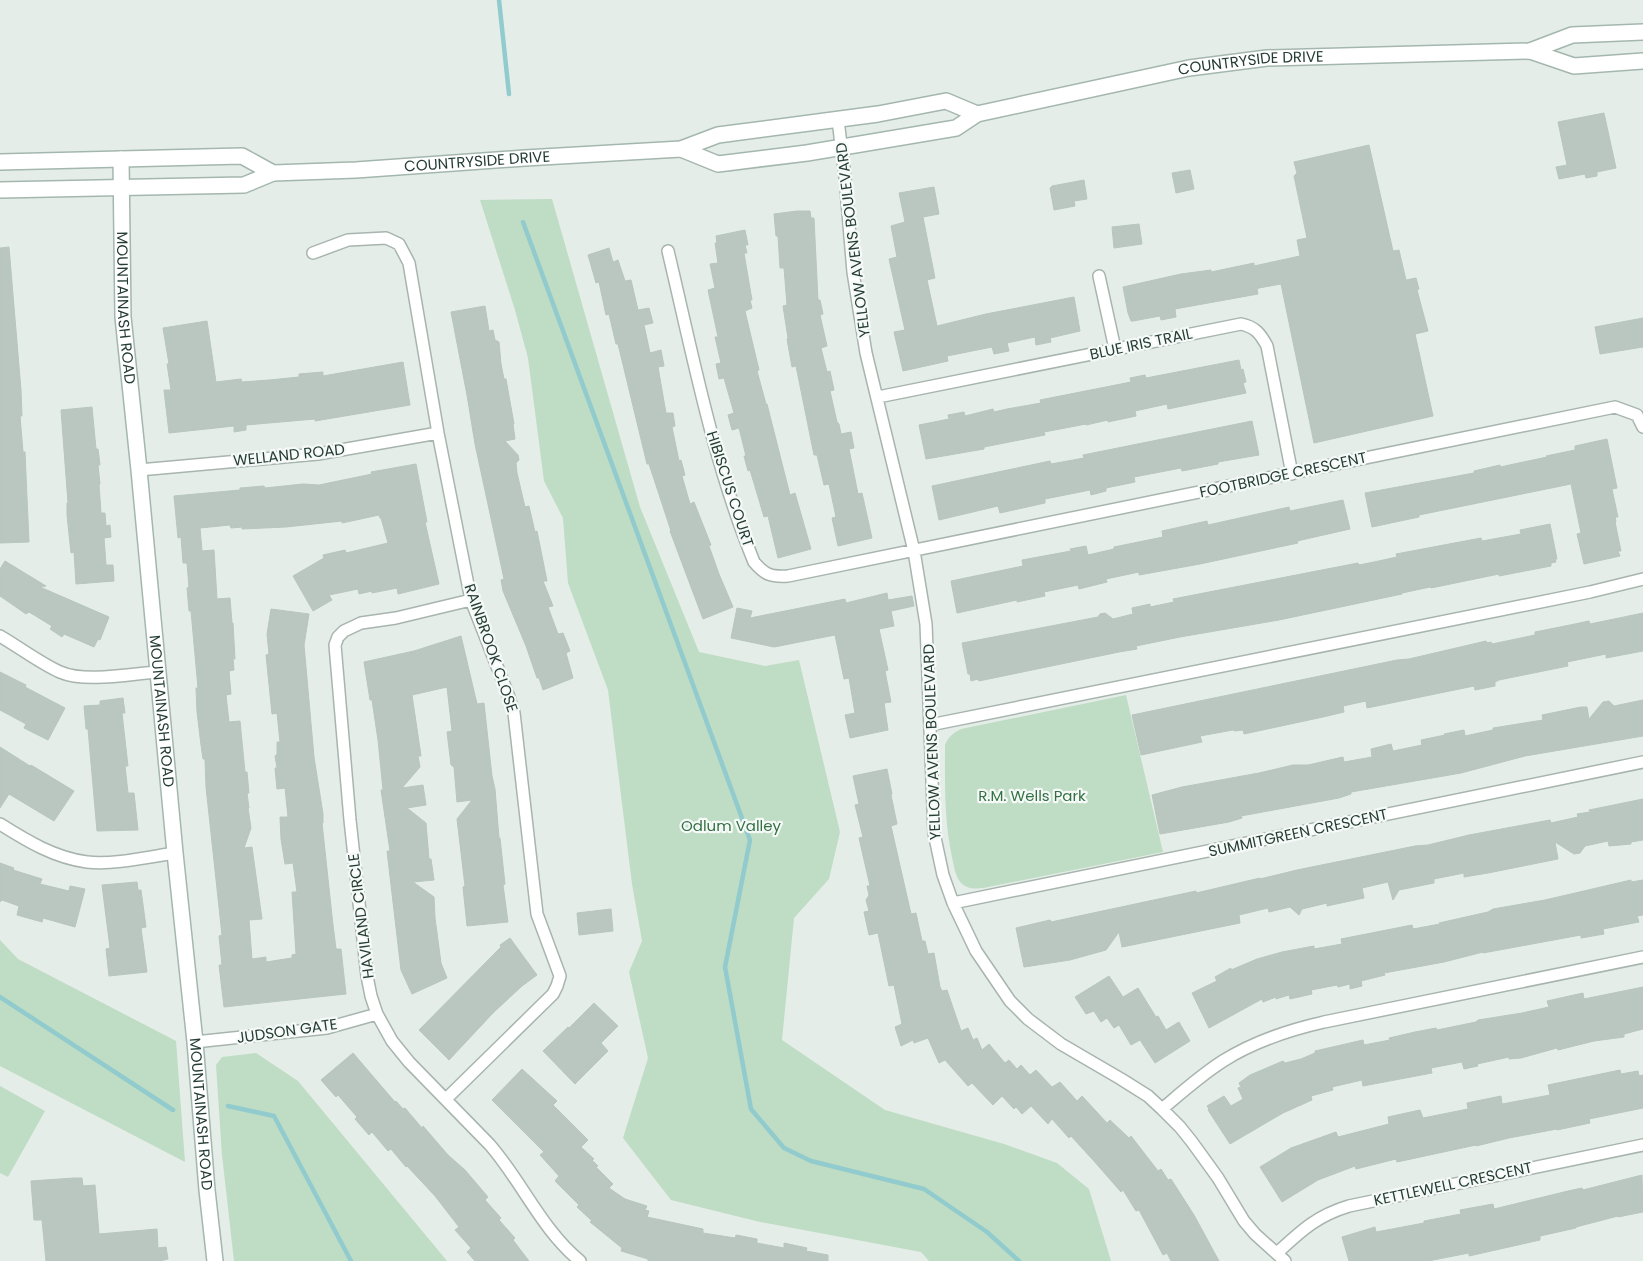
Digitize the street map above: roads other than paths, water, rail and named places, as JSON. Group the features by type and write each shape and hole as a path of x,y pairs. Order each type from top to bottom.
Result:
{"main road":[{"name":"COUNTRYSIDE DRIVE","path":"681,149 718,164 841,148 956,128 977,114 1189,68 1267,58 1530,51 1572,35 1643,32"},
{"name":"COUNTRYSIDE DRIVE","path":"1530,51 1574,66 1643,60"},
{"name":"COUNTRYSIDE DRIVE","path":"0,190 244,185 273,173 356,170 515,158 681,149 718,135 838,120 946,101 977,114"},
{"path":"0,162 242,156 273,173"},
{"name":"MOUNTAINASH ROAD","path":"120,159 122,317 139,470 157,672 195,1042 214,1261"}],"street":[{"name":"YELLOW AVENS BOULEVARD","path":"838,120 853,272 866,353 914,551 926,624 934,833 943,874 953,903 967,936 985,966 1010,1001 1028,1019 1061,1044 1148,1096 1162,1109 1192,1142 1218,1178 1244,1222 1254,1234 1281,1257"},
{"name":"RAINBROOK CLOSE","path":"313,253 348,240 386,238 400,244 409,263 438,433 472,600 514,713 537,914 560,976 553,994 446,1099"},
{"name":"HIBISCUS COURT","path":"668,251 702,400 723,478 754,562 762,572 776,577 788,576 914,551"},
{"path":"1099,276 1115,349"},
{"name":"BLUE IRIS TRAIL","path":"878,397 1241,324 1252,326 1262,335 1267,346 1292,474"},
{"name":"FOOTBRIDGE CRESCENT","path":"914,551 1615,407 1637,415 1643,428"},
{"name":"WELLAND ROAD","path":"139,470 318,454 438,433"},
{"path":"930,725 1580,594 1643,579"},
{"name":"HAVILAND CIRCLE","path":"472,600 396,618 360,623 344,631 338,637 335,645 348,801 369,983 378,1014 392,1041 409,1062 502,1159 556,1237 580,1261"},
{"path":"0,636 60,672 72,676 97,677 157,672"},
{"name":"SUMMITGREEN CRESCENT","path":"953,903 1643,762"},
{"path":"0,824 35,845 58,855 87,862 105,862 175,853"},
{"path":"1162,1109 1222,1062 1239,1052 1288,1032 1324,1022 1643,957"},
{"name":"JUDSON GATE","path":"195,1042 327,1028 378,1014"},
{"name":"KETTLEWELL CRESCENT","path":"1281,1257 1307,1226 1325,1215 1349,1206 1643,1144"}],"waterway":[{"path":"499,0 509,94"},
{"path":"523,222 750,840 725,967 751,1109 784,1148 811,1161 924,1189 987,1232 1019,1261"},
{"path":"0,997 173,1110"},
{"path":"228,1106 274,1116 351,1261"}],"park label":[{"name":"R.M. Wells Park","path":"1032,796"},
{"name":"Odlum Valley","path":"731,826"}]}
